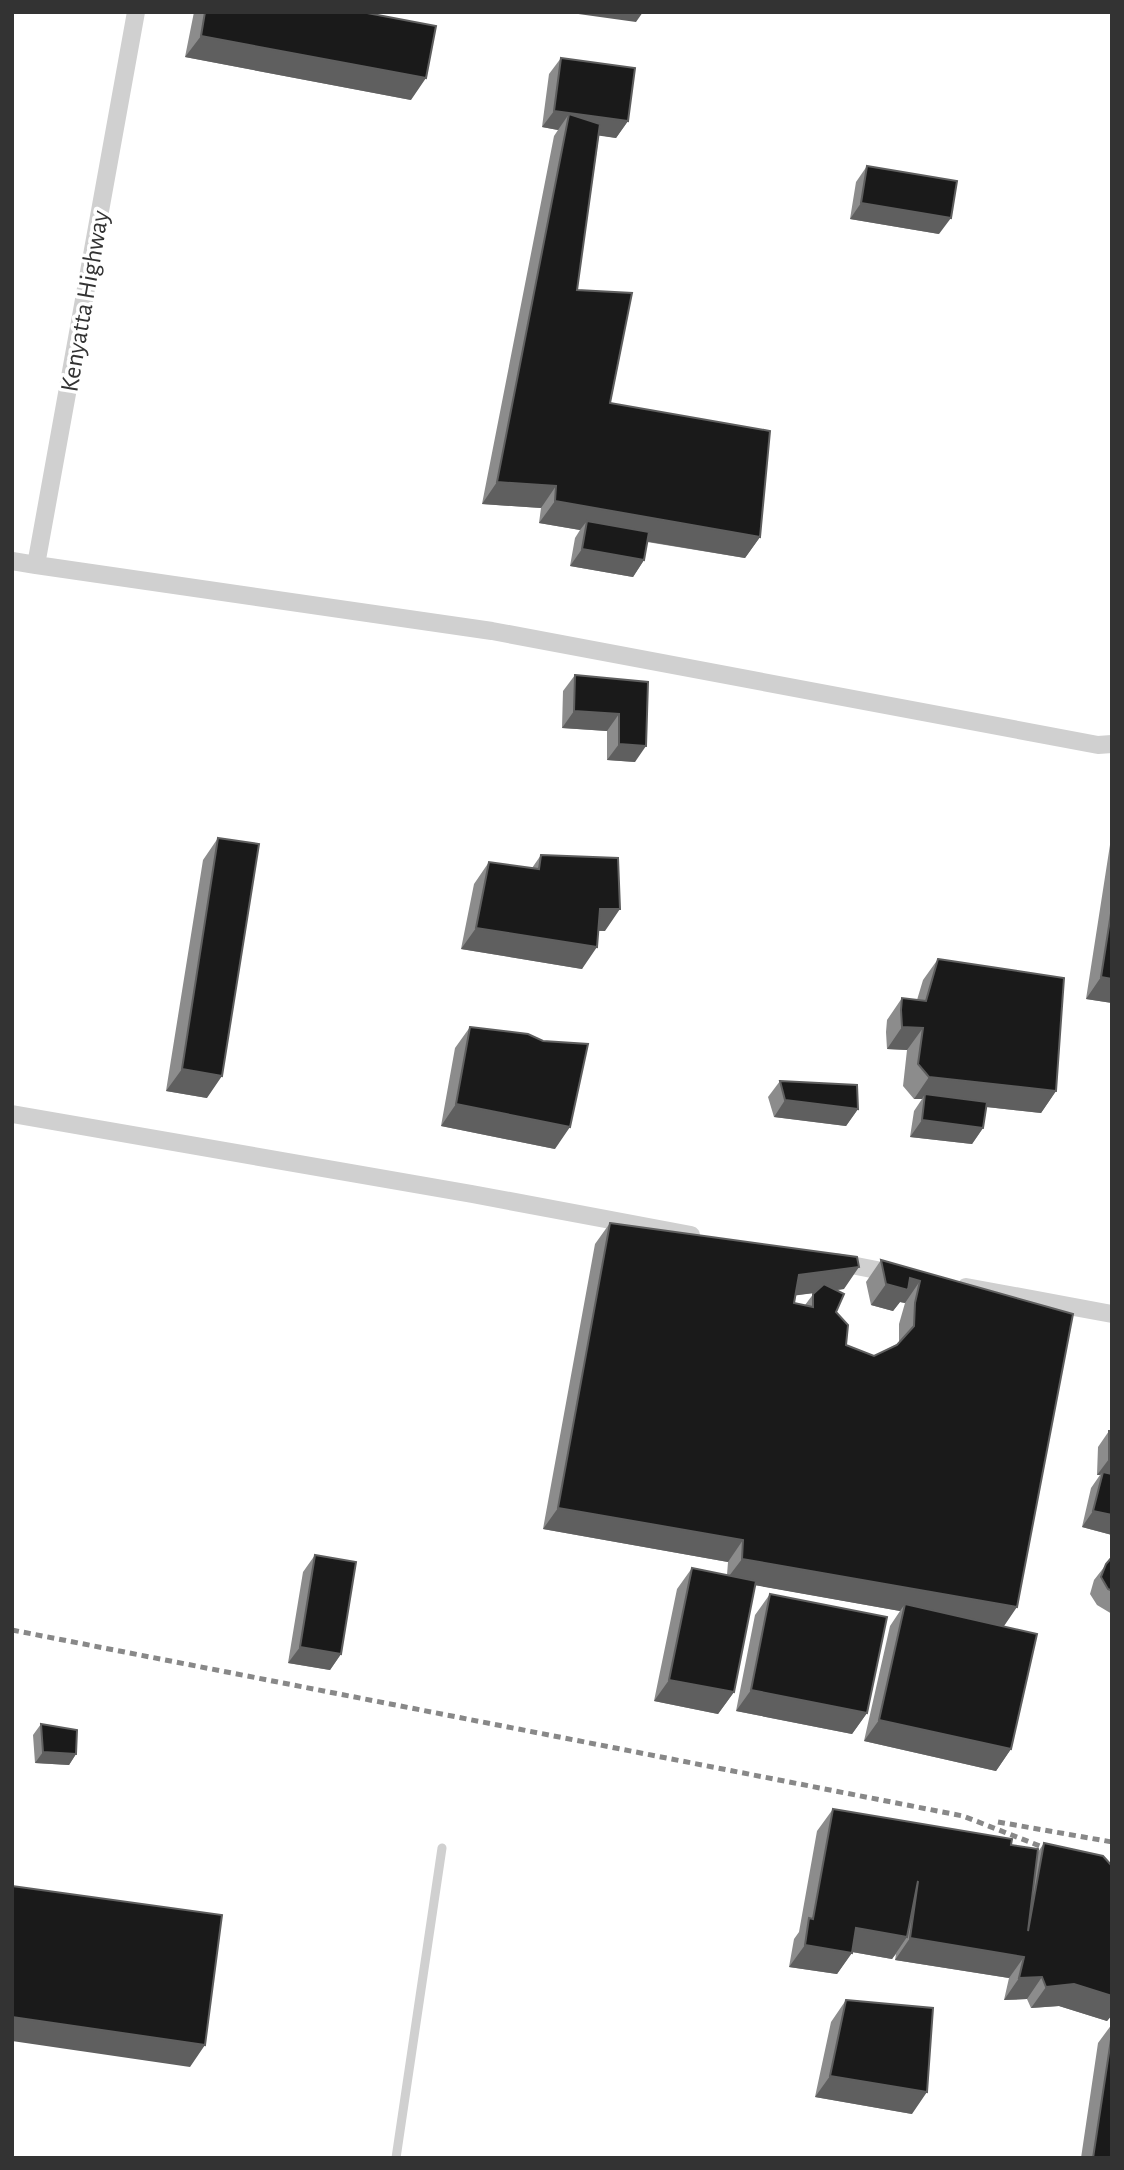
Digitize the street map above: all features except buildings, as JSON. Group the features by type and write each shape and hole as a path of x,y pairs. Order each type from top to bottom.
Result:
{"street":[{"name":"Kenyatta Highway","path":"36,565 136,12"},
{"path":"12,561 492,631 1098,746 1112,744"},
{"path":"12,1114 472,1194 705,1238"},
{"path":"814,1258 910,1276"},
{"path":"951,1284 1112,1314"}],"lane":[{"path":"396,2158 442,1848"}],"railway":[{"path":"12,1630 963,1816 1045,1848 1057,1856"},
{"path":"998,1822 1112,1842"}]}
